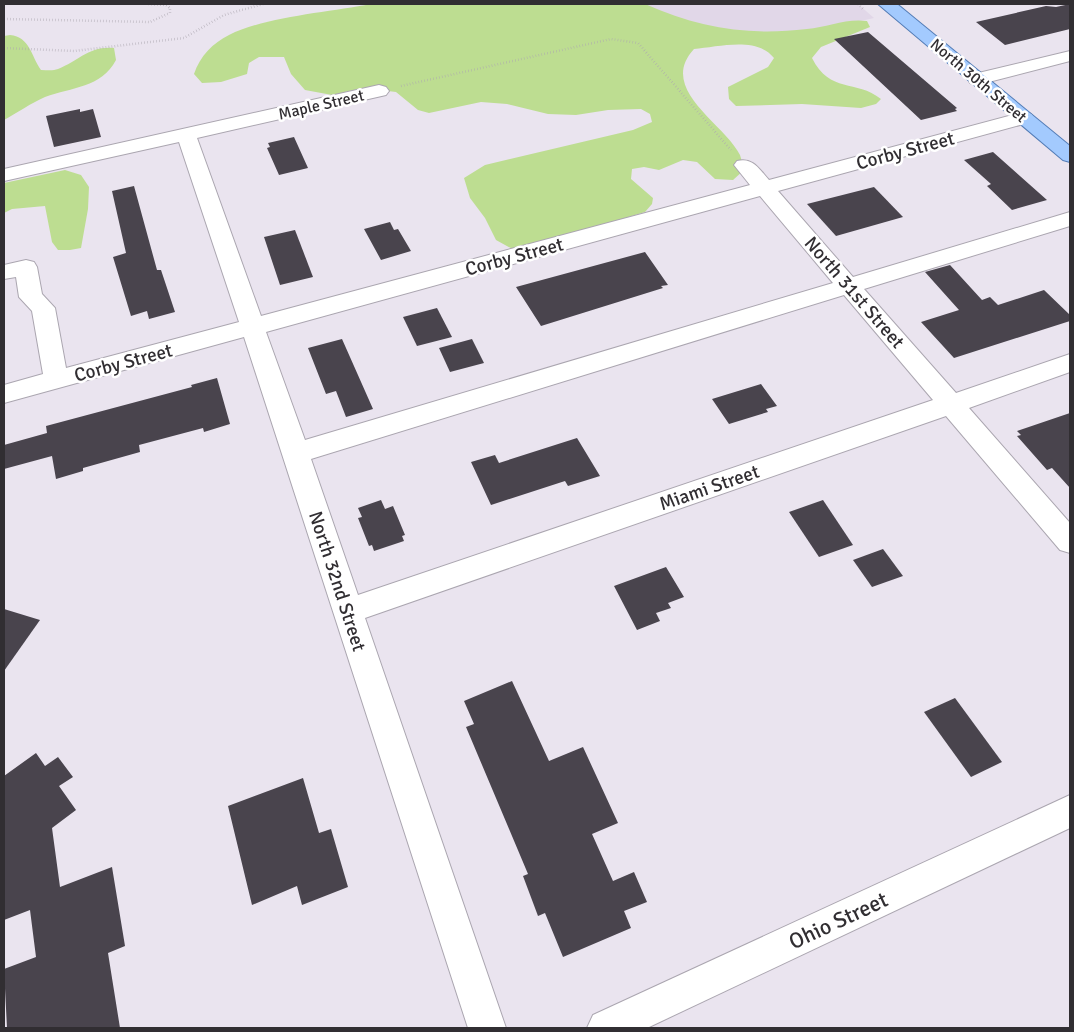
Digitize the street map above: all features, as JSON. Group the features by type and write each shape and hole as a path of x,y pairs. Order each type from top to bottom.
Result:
{"main road":[{"name":"North 30th Street","path":"892,4 977,79 1070,156"}],"street":[{"path":"977,79 1070,56"},
{"name":"Maple Street","path":"4,175 379,91"},
{"name":"Corby Street","path":"4,394 1024,118"},
{"name":"North 32nd Street","path":"186,134 296,454 487,1028"},
{"name":"North 31st Street","path":"744,164 1070,542"},
{"path":"296,454 1070,219"},
{"path":"4,272 26,267 31,297 42,308 56,380"},
{"name":"Miami Street","path":"348,611 1070,363"},
{"name":"Ohio Street","path":"606,1028 1070,811"}],"path":[{"path":"4,19 150,22 170,13 170,8 166,6 147,4"},
{"path":"4,48 74,50 184,38 224,15 263,4"},
{"name":"Maple Street","path":"379,91 611,39 638,43 744,164"}],"shaded area":[{"path":"592,4 858,4 874,18 775,40"}],"green space":[{"path":"371,4 645,4 704,24 724,28 764,31 807,29 844,22 867,21 870,27 821,47 812,58 819,69 835,82 862,89 881,99 876,104 861,108 802,104 736,106 729,99 728,87 768,67 774,58 767,51 748,45 737,44 694,49 685,64 683,78 688,92 697,105 732,143 740,155 744,170 733,180 715,179 697,162 683,160 659,170 644,167 632,169 631,179 653,198 652,204 645,212 516,251 496,240 485,218 470,198 464,178 485,165 633,130 652,122 650,114 641,109 608,110 576,115 548,114 507,104 481,102 429,113 418,110 396,92 363,88 332,95 305,90 291,74 284,57 259,57 249,63 247,74 221,82 202,83 194,74 203,56 212,46 223,38 243,29 278,19"},
{"path":"10,35 22,39 26,43 41,70 58,69 97,49 114,48 116,60 110,69 94,81 45,97 4,120 4,36"},
{"path":"65,170 81,175 89,187 88,209 81,248 58,250 52,242 45,206 12,209 4,213 4,183"}],"building":[{"path":"1070,4 1070,29 1005,45 976,22 1046,6 1056,7"},
{"path":"868,32 957,108 955,109 957,111 921,120 834,39"},
{"path":"80,109 80,112 93,109 101,137 54,147 46,116"},
{"path":"294,137 308,168 279,175 267,148 270,147 268,143"},
{"path":"993,152 1047,200 1012,210 987,186 991,184 964,160"},
{"path":"134,186 157,270 161,270 175,312 149,319 147,311 131,316 113,257 126,253 112,191"},
{"path":"874,187 903,217 836,236 807,204"},
{"path":"390,222 394,230 398,229 411,251 381,260 364,229"},
{"path":"295,230 313,277 280,285 264,237"},
{"path":"645,252 668,285 541,326 516,287"},
{"path":"950,265 982,300 990,297 998,305 1044,290 1070,315 1070,321 954,358 921,322 959,310 925,272"},
{"path":"437,308 452,337 417,346 403,317"},
{"path":"342,339 373,409 346,417 336,391 326,394 308,348"},
{"path":"472,339 484,363 450,372 439,348"},
{"path":"217,378 230,424 204,432 203,428 139,445 140,452 83,468 83,471 56,479 52,456 4,469 4,445 47,433 46,426 192,387 191,385"},
{"path":"761,384 777,406 766,409 768,412 729,424 712,399"},
{"path":"1070,413 1070,488 1052,468 1047,470 1017,436 1021,435 1017,431"},
{"path":"577,438 600,476 568,486 565,481 491,505 471,462 495,455 499,463"},
{"path":"381,500 385,509 393,506 405,535 402,536 404,541 374,551 372,545 369,546 358,518 362,517 358,508"},
{"path":"823,500 853,545 819,557 789,512"},
{"path":"883,549 903,576 872,587 853,560"},
{"path":"666,567 684,597 668,603 671,608 656,613 660,621 637,630 614,586"},
{"path":"4,609 40,620 4,671"},
{"path":"512,681 549,761 583,747 618,823 592,834 613,881 634,872 647,902 624,911 631,928 563,957 545,913 538,916 523,876 528,874 466,727 474,724 464,701"},
{"path":"955,698 1002,762 971,777 924,712"},
{"path":"36,753 45,766 58,757 73,777 59,786 76,810 52,828 60,887 112,867 125,946 108,953 120,1028 7,1028 4,969 36,957 30,910 4,920 4,776"},
{"path":"303,778 319,833 331,829 348,887 302,905 297,886 252,905 228,806"}]}
